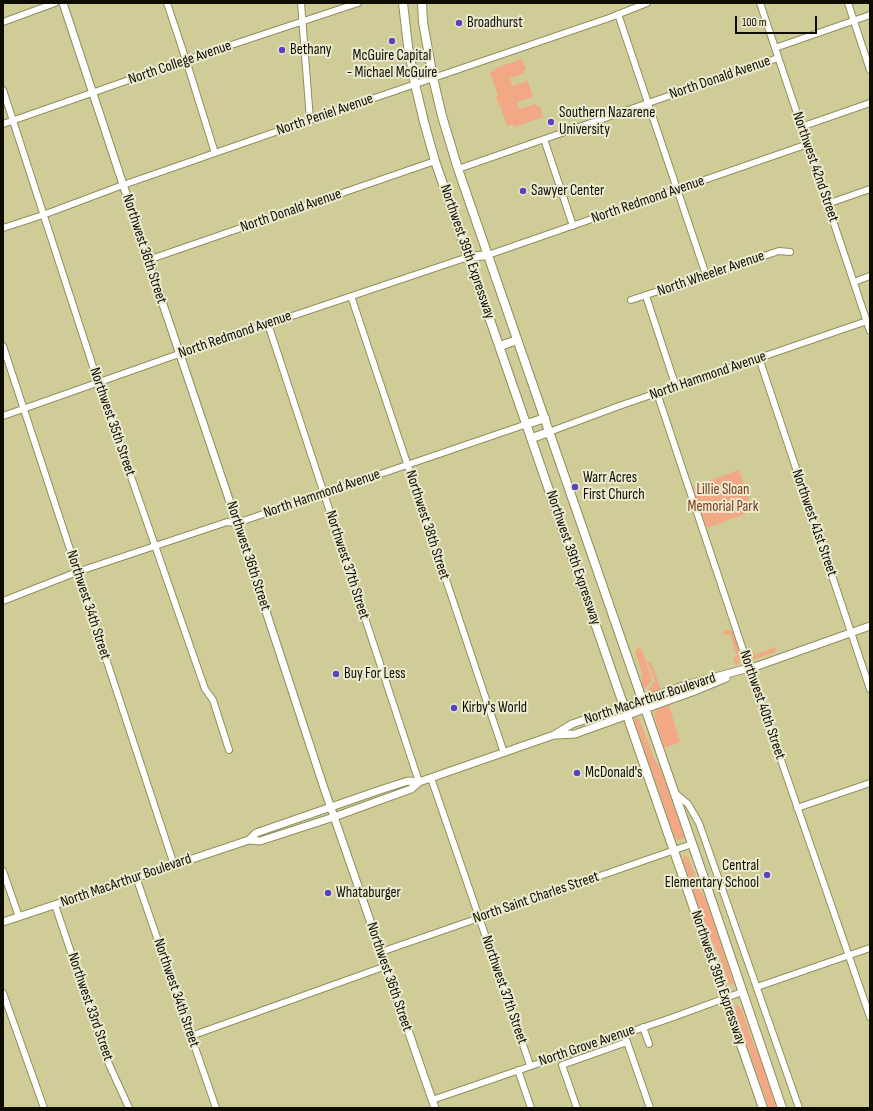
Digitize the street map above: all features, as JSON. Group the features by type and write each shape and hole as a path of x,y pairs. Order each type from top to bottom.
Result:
{"highway":[{"name":"Northwest 39th Expressway","path":"403,3 408,46 415,84 435,161 763,1108"},
{"name":"Northwest 39th Expressway","path":"422,3 433,78 442,116 458,169 782,1108"},
{"path":"468,256 488,255"},
{"path":"500,346 517,340"},
{"path":"527,424 545,418"},
{"path":"532,438 549,432"}],"main road":[{"name":"Northwest 36th Street","path":"63,3 334,817 435,1108"},
{"name":"North MacArthur Boulevard","path":"3,922 249,840 260,841 334,817 411,789 419,782 554,736 575,734 628,716 692,692 749,668 870,626"},
{"name":"North MacArthur Boulevard","path":"554,736 572,724 689,684 749,668"},
{"name":"North MacArthur Boulevard","path":"249,840 256,833 331,806 408,781 419,782"}],"street":[{"path":"3,22 55,3"},
{"path":"167,3 215,153"},
{"path":"301,3 310,120"},
{"name":"North College Avenue","path":"3,124 186,60 358,3"},
{"name":"North Peniel Avenue","path":"3,228 646,3"},
{"name":"Northwest 42nd Street","path":"760,3 870,330"},
{"path":"848,3 870,70"},
{"path":"618,14 706,275"},
{"name":"North Donald Avenue","path":"775,48 870,15"},
{"name":"North Donald Avenue","path":"458,169 778,58"},
{"name":"Northwest 35th Street","path":"3,90 43,215 70,292 98,382 205,689 213,700 229,750"},
{"path":"802,127 870,103"},
{"path":"544,140 573,226"},
{"name":"North Redmond Avenue","path":"488,255 808,144"},
{"name":"North Donald Avenue","path":"148,260 435,161"},
{"path":"828,204 870,189"},
{"name":"North Wheeler Avenue","path":"631,300 779,251 790,252"},
{"name":"North Redmond Avenue","path":"3,416 98,382 468,256"},
{"path":"854,282 870,276"},
{"name":"Northwest 38th Street","path":"351,296 504,753"},
{"path":"646,296 676,387"},
{"name":"North Hammond Avenue","path":"549,432 657,393 867,321"},
{"name":"Northwest 37th Street","path":"268,324 419,782"},
{"name":"Northwest 34th Street","path":"3,346 174,865"},
{"name":"Northwest 41st Street","path":"759,358 870,689"},
{"name":"Northwest 40th Street","path":"657,393 749,668 870,1017"},
{"name":"North Hammond Avenue","path":"3,599 77,572 227,522 237,523 527,424"},
{"name":"Northwest 37th Street","path":"431,778 478,918 530,1065"},
{"path":"797,808 870,783"},
{"path":"674,793 688,804 699,823 799,1108"},
{"name":"North Saint Charles Street","path":"381,952 692,844"},
{"path":"3,871 19,917"},
{"name":"Northwest 34th Street","path":"136,878 216,1108"},
{"name":"Northwest 33rd Street","path":"55,905 108,1062 129,1108"},
{"path":"757,987 870,948"},
{"path":"191,1036 386,966"},
{"name":"North Grove Avenue","path":"432,1100 742,992"},
{"path":"3,993 44,1108"},
{"path":"643,1027 649,1044"},
{"path":"624,1034 650,1108"},
{"path":"562,1065 627,1042"},
{"path":"559,1055 578,1108"},
{"path":"518,1070 531,1108"}],"green space":[{"path":"522,59 526,70 523,71 524,74 510,78 512,86 528,81 533,97 517,102 519,109 536,104 537,107 540,106 543,117 514,127 513,124 507,126 496,97 498,95 490,72 496,71 495,68"},
{"name":"Lillie Sloan Memorial Park","path":"739,470 753,511 707,528 692,487"},
{"path":"731,630 733,632 741,659 737,665 735,664 733,658 737,656 730,634 723,634 724,631"},
{"path":"641,647 652,680 645,689 642,686 642,672 635,652"},
{"path":"776,647 775,652 755,659 749,656 749,654 754,652 755,655"},
{"path":"648,662 651,662 661,690 652,693 647,691 655,681"},
{"path":"669,705 680,742 664,747 654,714 656,710"},
{"path":"635,718 638,718 640,721 654,759 662,772 684,836 683,839 679,840 675,838 635,722"},
{"path":"684,854 689,859 700,890 707,902 734,984 730,985 719,955 708,933 683,861"},
{"path":"736,1004 741,1008 753,1043 759,1053 778,1108 769,1108 735,1010"}],"place":[{"name":"Broadhurst","path":"459,23"},
{"name":"McGuire Capital - Michael McGuire","path":"392,41"},
{"name":"Bethany","path":"282,50"},
{"name":"Southern Nazarene University","path":"551,122"},
{"name":"Sawyer Center","path":"523,191"},
{"name":"Warr Acres First Church","path":"575,487"},
{"name":"Buy For Less","path":"336,674"},
{"name":"Kirby's World","path":"454,708"},
{"name":"McDonald's","path":"577,773"},
{"name":"Central Elementary School","path":"767,875"},
{"name":"Whataburger","path":"328,893"}]}
